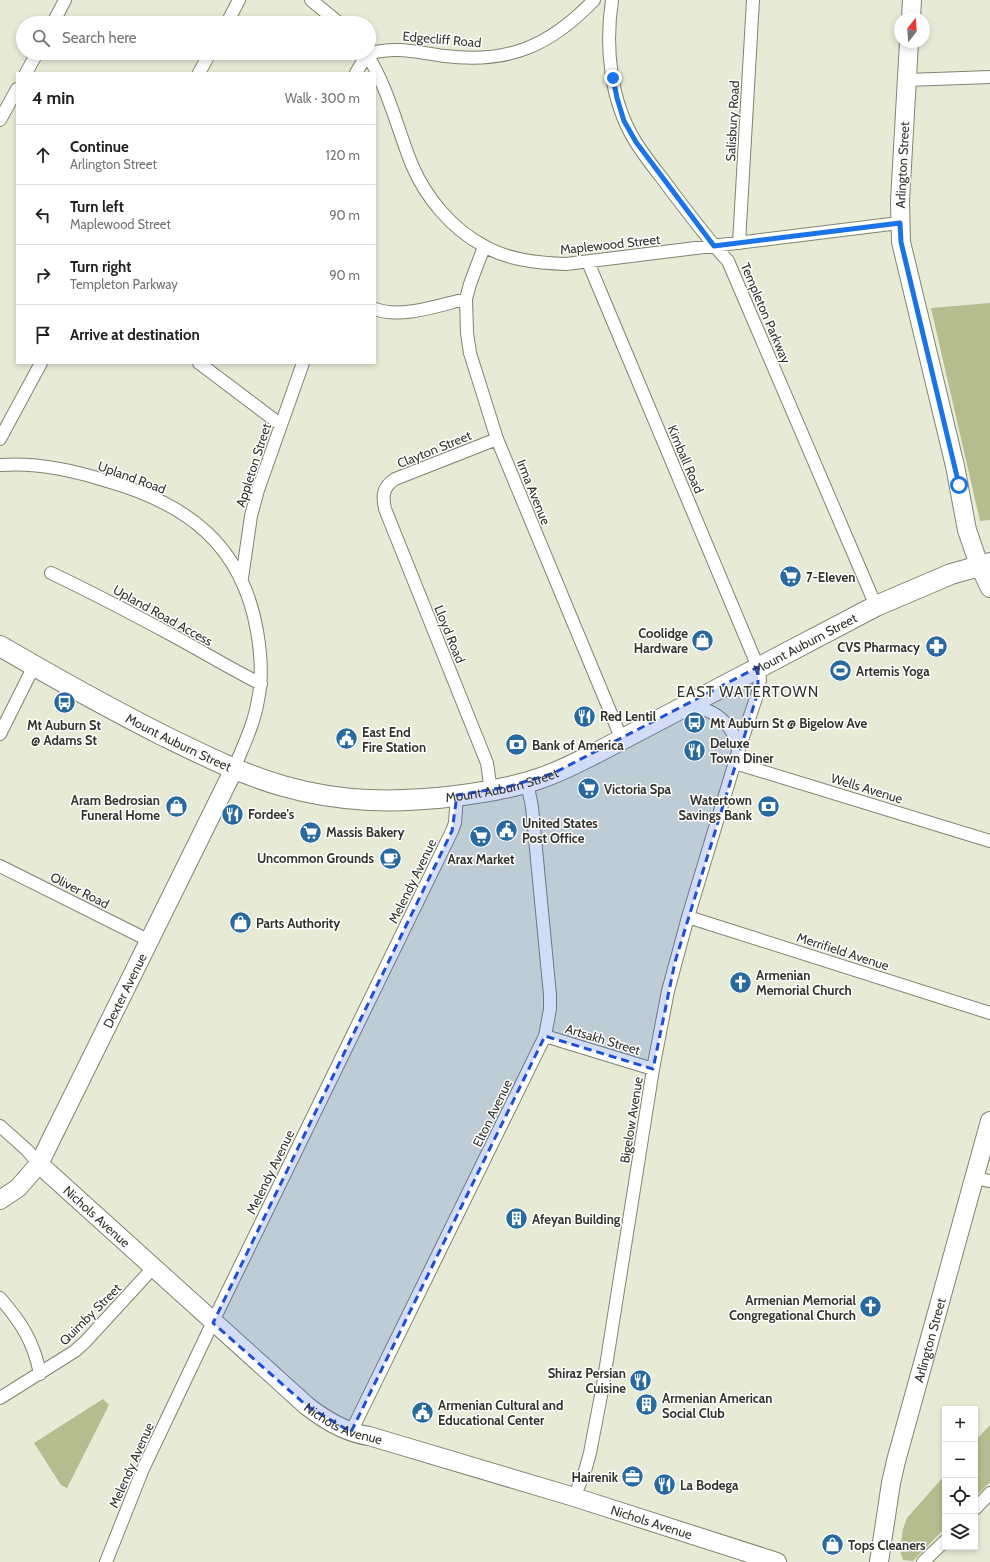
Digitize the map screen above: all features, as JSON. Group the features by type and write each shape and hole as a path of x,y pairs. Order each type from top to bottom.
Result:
{"main road":[{"name":"Mount Auburn Street","path":"0,646 134,721 234,768 284,786 347,799 389,801 457,796 491,791 528,782 571,765 622,740 876,606 951,574 985,564"}],"street":[{"path":"57,16 66,0"},
{"path":"231,16 239,0"},
{"path":"311,0 330,16"},
{"name":"Edgecliff Road","path":"376,52 394,49 469,58 510,54 530,48 547,39 580,14 594,0"},
{"name":"Templeton Parkway","path":"612,0 610,26 613,78 624,121 636,142 714,246 728,261 876,606"},
{"name":"Salisbury Road","path":"739,243 753,0"},
{"path":"911,12 912,0"},
{"name":"Arlington Street","path":"909,48 901,178 901,242 955,466 966,530 985,564 990,588"},
{"path":"27,72 33,60"},
{"path":"200,72 206,60"},
{"path":"357,72 363,60"},
{"name":"Maplewood Street","path":"370,60 376,71 413,166 424,188 437,207 452,223 469,237 504,255 544,264 566,264 900,223"},
{"path":"907,80 990,77"},
{"path":"0,120 16,91"},
{"name":"Irma Avenue","path":"484,246 466,299 466,321 470,353 497,439 622,740"},
{"name":"Kimball Road","path":"588,262 758,667"},
{"path":"376,309 393,313 408,312 466,299"},
{"path":"0,439 40,364"},
{"path":"200,364 281,425"},
{"name":"Appleton Street","path":"242,578 251,516 258,490 303,364"},
{"name":"Clayton Street","path":"384,489 395,479 497,439"},
{"name":"Upland Road","path":"0,465 50,467 98,478 143,493 183,514 201,527 231,560 242,578 251,601 256,624 261,667 258,699 253,721 234,768"},
{"name":"Lloyd Road","path":"384,489 382,499 385,509 487,763 491,791"},
{"name":"Upland Road Access","path":"51,573 93,593 260,684"},
{"path":"0,734 34,666"},
{"name":"Bigelow Avenue","path":"574,1497 586,1471 593,1438 653,1069 668,991 688,917 758,692 760,680 758,667"},
{"path":"686,706 701,708 720,717 733,733 737,757"},
{"name":"Wells Avenue","path":"737,757 990,841"},
{"name":"Dexter Avenue","path":"0,1200 18,1188 39,1164 234,768"},
{"name":"Elton Avenue","path":"351,1432 545,1036 550,1008 550,995 532,807 528,782"},
{"name":"Melendy Avenue","path":"106,1562 143,1469 220,1306 452,831 455,823 457,796"},
{"name":"Oliver Road","path":"0,866 148,940"},
{"name":"Merrifield Avenue","path":"688,917 990,1012"},
{"name":"Artsakh Street","path":"545,1036 653,1069"},
{"name":"Arlington Street","path":"879,1562 891,1483 896,1461 982,1180 990,1121"},
{"name":"Nichols Avenue","path":"0,1126 27,1150 39,1164 213,1323 307,1406 334,1424 351,1432 574,1497 777,1562"},
{"name":"Quimby Street","path":"0,1398 62,1360 85,1342 153,1268"},
{"path":"0,1298 27,1333 37,1360 40,1374"},
{"path":"978,1506 990,1493"},
{"path":"923,1562 942,1544"}],"highlighted area":[{"path":"758,667 758,692 675,962 653,1069 545,1036 351,1432 307,1406 213,1323 452,831 457,795 507,787 554,773"}],"green space":[{"path":"990,303 990,520 980,521 931,308"},
{"path":"103,1399 109,1405 67,1488 61,1485 34,1443"},
{"path":"990,1425 990,1482 978,1494 978,1442 978,1438"},
{"path":"942,1478 942,1531 913,1561 903,1560 900,1550 903,1529 907,1518"}],"place":[{"name":"7-Eleven","path":"791,577"},
{"name":"Coolidge Hardware","path":"703,640"},
{"name":"CVS Pharmacy","path":"936,647"},
{"name":"Artemis Yoga","path":"840,671"},
{"name":"Mt Auburn St @ Adams St","path":"64,703"},
{"name":"Red Lentil","path":"585,716"},
{"name":"Mt Auburn St @ Bigelow Ave","path":"695,723"},
{"name":"East End Fire Station","path":"346,739"},
{"name":"Bank of America","path":"517,745"},
{"name":"Deluxe Town Diner","path":"695,750"},
{"name":"Victoria Spa","path":"588,789"},
{"name":"Aram Bedrosian Funeral Home","path":"176,807"},
{"name":"Watertown Savings Bank","path":"768,807"},
{"name":"Fordee's","path":"233,814"},
{"name":"United States Post Office","path":"506,830"},
{"name":"Massis Bakery","path":"310,832"},
{"name":"Arax Market","path":"481,837"},
{"name":"Uncommon Grounds","path":"390,858"},
{"name":"Parts Authority","path":"240,923"},
{"name":"Armenian Memorial Church","path":"740,982"},
{"name":"Afeyan Building","path":"517,1219"},
{"name":"Armenian Memorial Congregational Church","path":"871,1307"},
{"name":"Shiraz Persian Cuisine","path":"641,1380"},
{"name":"Armenian American Social Club","path":"647,1405"},
{"name":"Armenian Cultural and Educational Center","path":"422,1412"},
{"name":"Hairenik","path":"633,1477"},
{"name":"La Bodega","path":"665,1485"},
{"name":"Tops Cleaners","path":"833,1545"}],"district":[{"name":"EAST WATERTOWN","path":"748,692"}],"route":[{"path":"613,78 624,121 636,142 714,246 900,223 901,242 959,485"}]}
